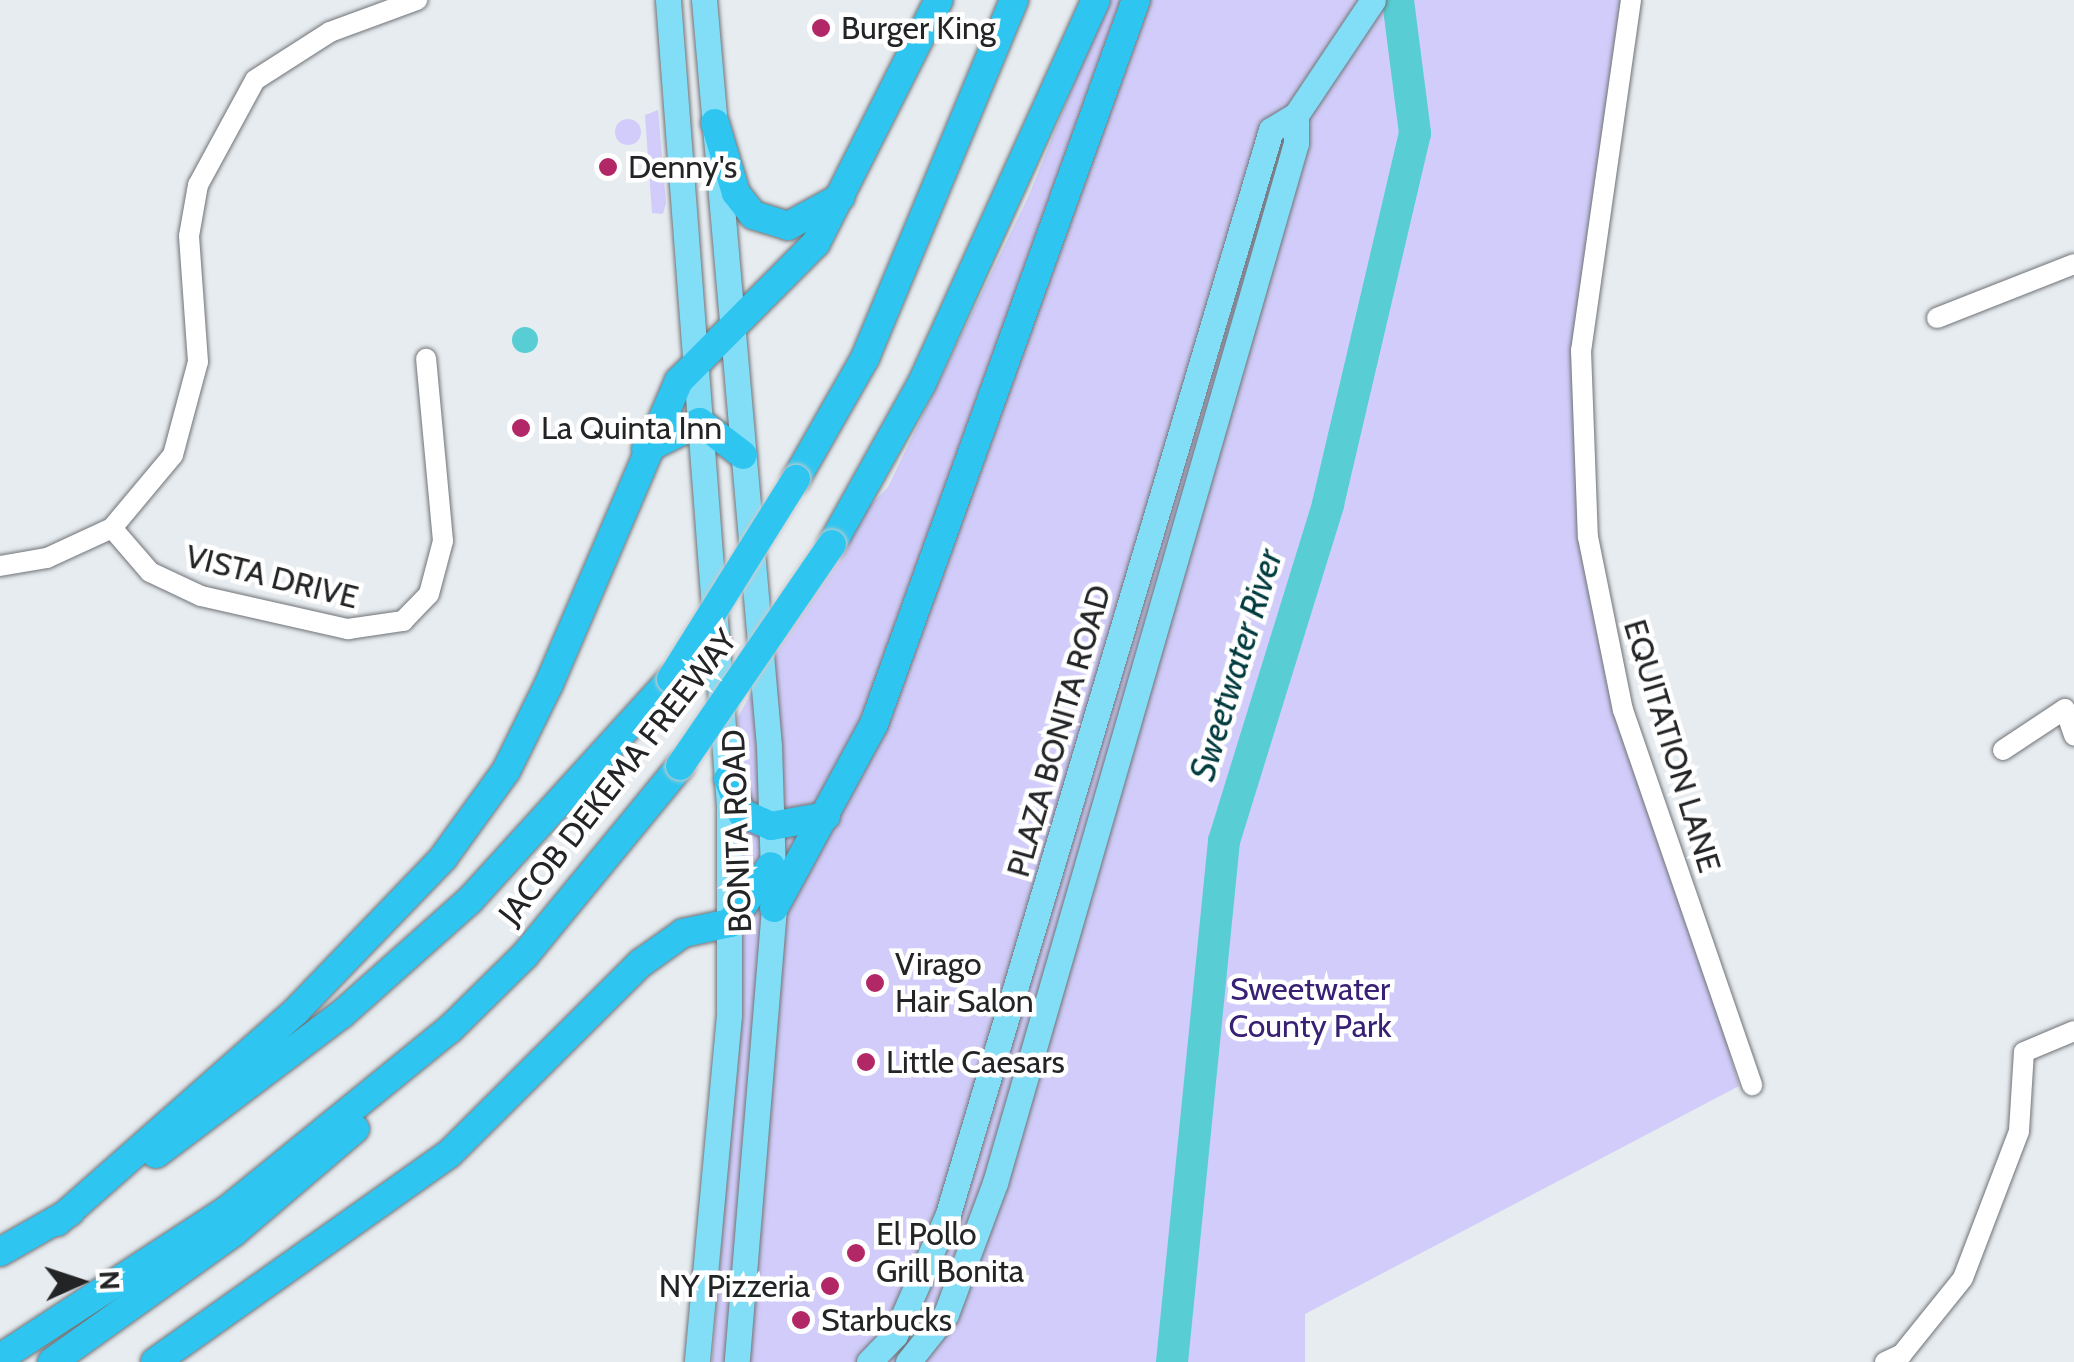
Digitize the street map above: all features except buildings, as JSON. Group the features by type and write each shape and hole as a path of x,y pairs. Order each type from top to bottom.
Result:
{"highway":[{"path":"57,1222 296,1011 443,858 506,770 549,684 644,450 694,362 816,243 846,193 940,0"},
{"name":"JACOB DEKEMA FREEWAY","path":"0,1252 57,1222 342,1014 470,900 671,680 796,480 865,358 1014,0"},
{"name":"JACOB DEKEMA FREEWAY","path":"0,1358 227,1210 450,1029 680,766 832,544 922,383 1096,0"},
{"path":"774,908 874,724 1136,0"},
{"path":"716,123 736,193 756,217 788,226 846,193"},
{"path":"644,450 700,422 743,455"},
{"path":"728,779 742,813 771,826 826,816"},
{"path":"155,1362 450,1154 642,963 682,933 730,923 772,866"},
{"path":"52,1362 308,1173 450,1029"}],"main road":[{"name":"BONITA ROAD","path":"668,0 728,779 730,923 698,1362"},
{"name":"BONITA ROAD","path":"704,0 733,320 774,908 737,1362"},
{"name":"PLAZA BONITA ROAD","path":"868,1362 895,1335 948,1214 1271,130 1296,115 1374,0"},
{"name":"PLAZA BONITA ROAD","path":"908,1362 961,1282 995,1183 1296,142 1296,115"}],"street":[{"path":"0,566 47,558 112,528 156,481 192,402 189,236 221,131 255,80 286,56 417,0"},
{"name":"EQUITATION LANE","path":"1630,0 1581,350 1588,537 1619,696 1752,1085"},
{"path":"1937,318 2074,264"},
{"name":"VISTA DRIVE","path":"112,528 150,572 200,596 348,629 403,622 429,594 442,541 426,359"},
{"path":"2003,750 2065,710 2074,734"},
{"path":"1884,1362 1902,1354 1963,1278 2019,1130 2024,1052 2074,1031"}],"green space":[{"name":"Sweetwater County Park","path":"1108,0 1630,0 1589,288 1584,539 1739,1086 1305,1314 1305,1362 712,1362 742,983 738,717 832,544 888,487 1029,195"},
{"path":"658,110 666,203 663,214 652,213 645,115"},
{"path":"628,119 637,123 641,132 637,141 628,145 619,141 615,132 619,123"}],"water":[{"path":"525,327 534,331 538,340 534,349 525,353 516,349 512,340 516,331"}],"waterway":[{"name":"Sweetwater River","path":"1172,1362 1224,841 1328,504 1415,133 1398,0"}],"place":[{"name":"Burger King","path":"821,28"},
{"name":"Denny's","path":"608,167"},
{"name":"La Quinta Inn","path":"521,428"},
{"name":"Virago Hair Salon","path":"875,983"},
{"name":"Little Caesars","path":"866,1062"},
{"name":"El Pollo Grill Bonita","path":"856,1253"},
{"name":"NY Pizzeria","path":"830,1286"},
{"name":"Starbucks","path":"801,1320"}]}
